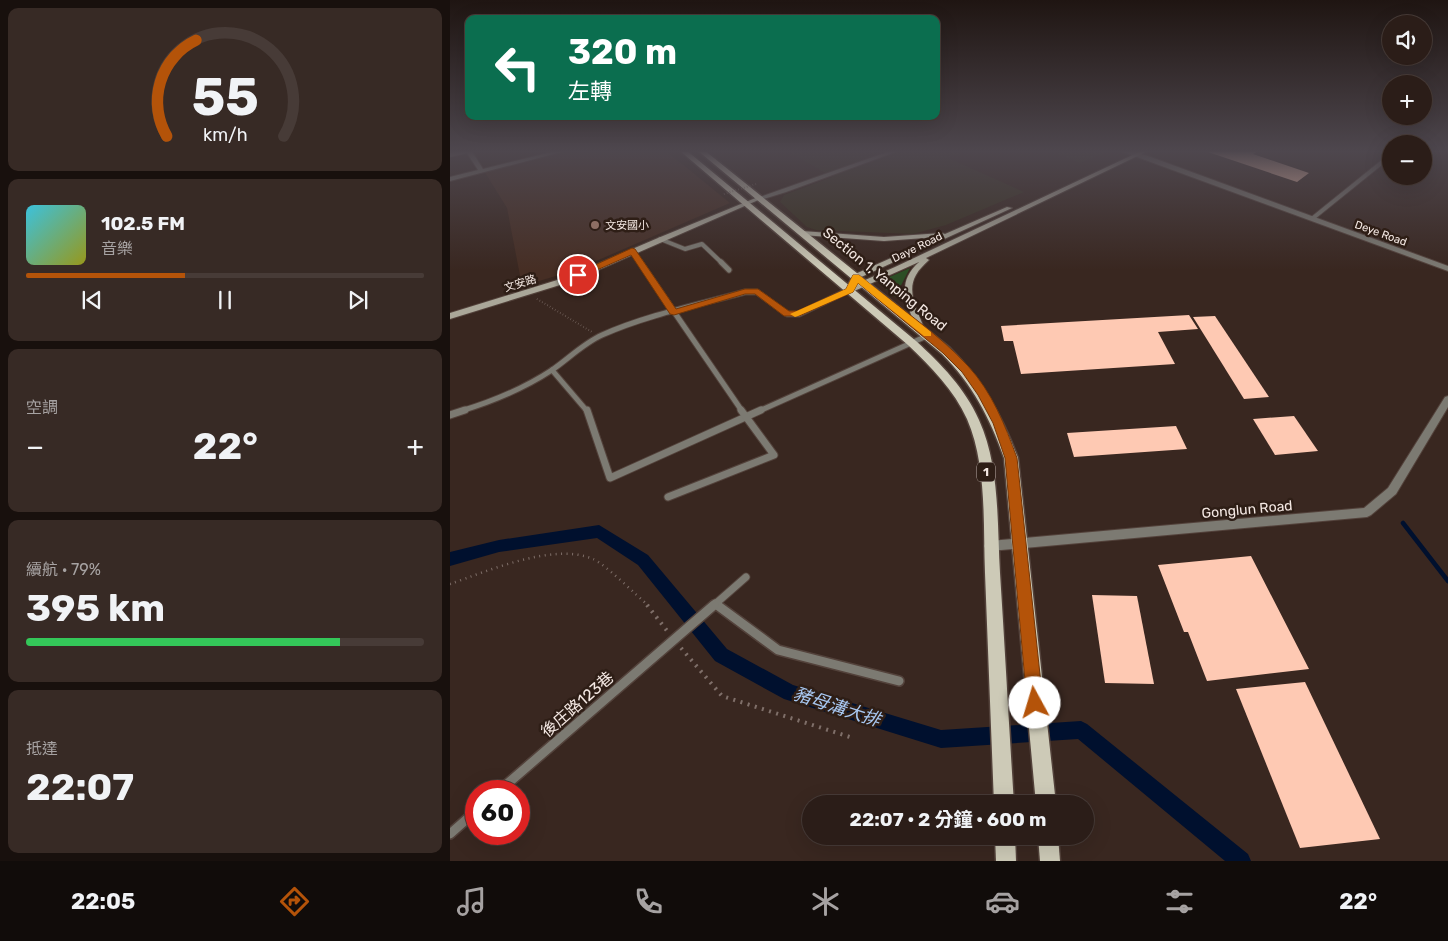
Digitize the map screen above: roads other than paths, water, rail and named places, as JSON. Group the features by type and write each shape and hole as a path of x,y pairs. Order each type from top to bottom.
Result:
{"main road":[{"name":"1","path":"731,190 912,343 937,367 957,392 968,411 980,443 985,466 1003,795"},
{"name":"Section 1, Yanping Road","path":"750,190 924,332 966,370 999,423 1011,458 1045,795"},
{"name":"Daye Road","path":"849,290 860,281 1047,190"},
{"name":"Daye Road","path":"860,281 939,249 1064,190"},
{"name":"文安路","path":"450,316 570,279 660,239 760,198"},
{"path":"1001,212 1009,216"},
{"path":"802,233 884,239 920,238 956,233"},
{"path":"924,332 909,300 907,285 910,275 917,267 939,249"},
{"path":"968,411 990,406"},
{"path":"1005,845 1006,861"},
{"path":"1049,845 1050,861"}],"street":[{"path":"760,198 782,190"},
{"name":"Deye Road","path":"1237,190 1448,269"},
{"name":"Gonglun Road","path":"990,546 1055,542 1367,512 1392,491 1444,411 1448,398"}],"lane":[{"path":"1313,218 1347,190"},
{"path":"660,239 685,249 702,244 729,270"},
{"path":"632,251 746,418 774,455 668,497"},
{"path":"450,415 511,393 552,370 600,336 648,318 745,292 758,292 787,314 799,314 849,290"},
{"path":"552,370 587,410 610,478 912,343 924,332"},
{"name":"後庄路123巷","path":"512,780 746,577"},
{"path":"715,603 778,650 899,682"},
{"path":"450,834 465,821"}],"waterway":[{"path":"1403,523 1448,581"},
{"name":"豬母溝大排","path":"450,559 499,546 599,531 643,560 721,655 790,693 941,739 1081,730 1241,861"}],"place":[{"name":"文安國小","path":"595,225"}]}
